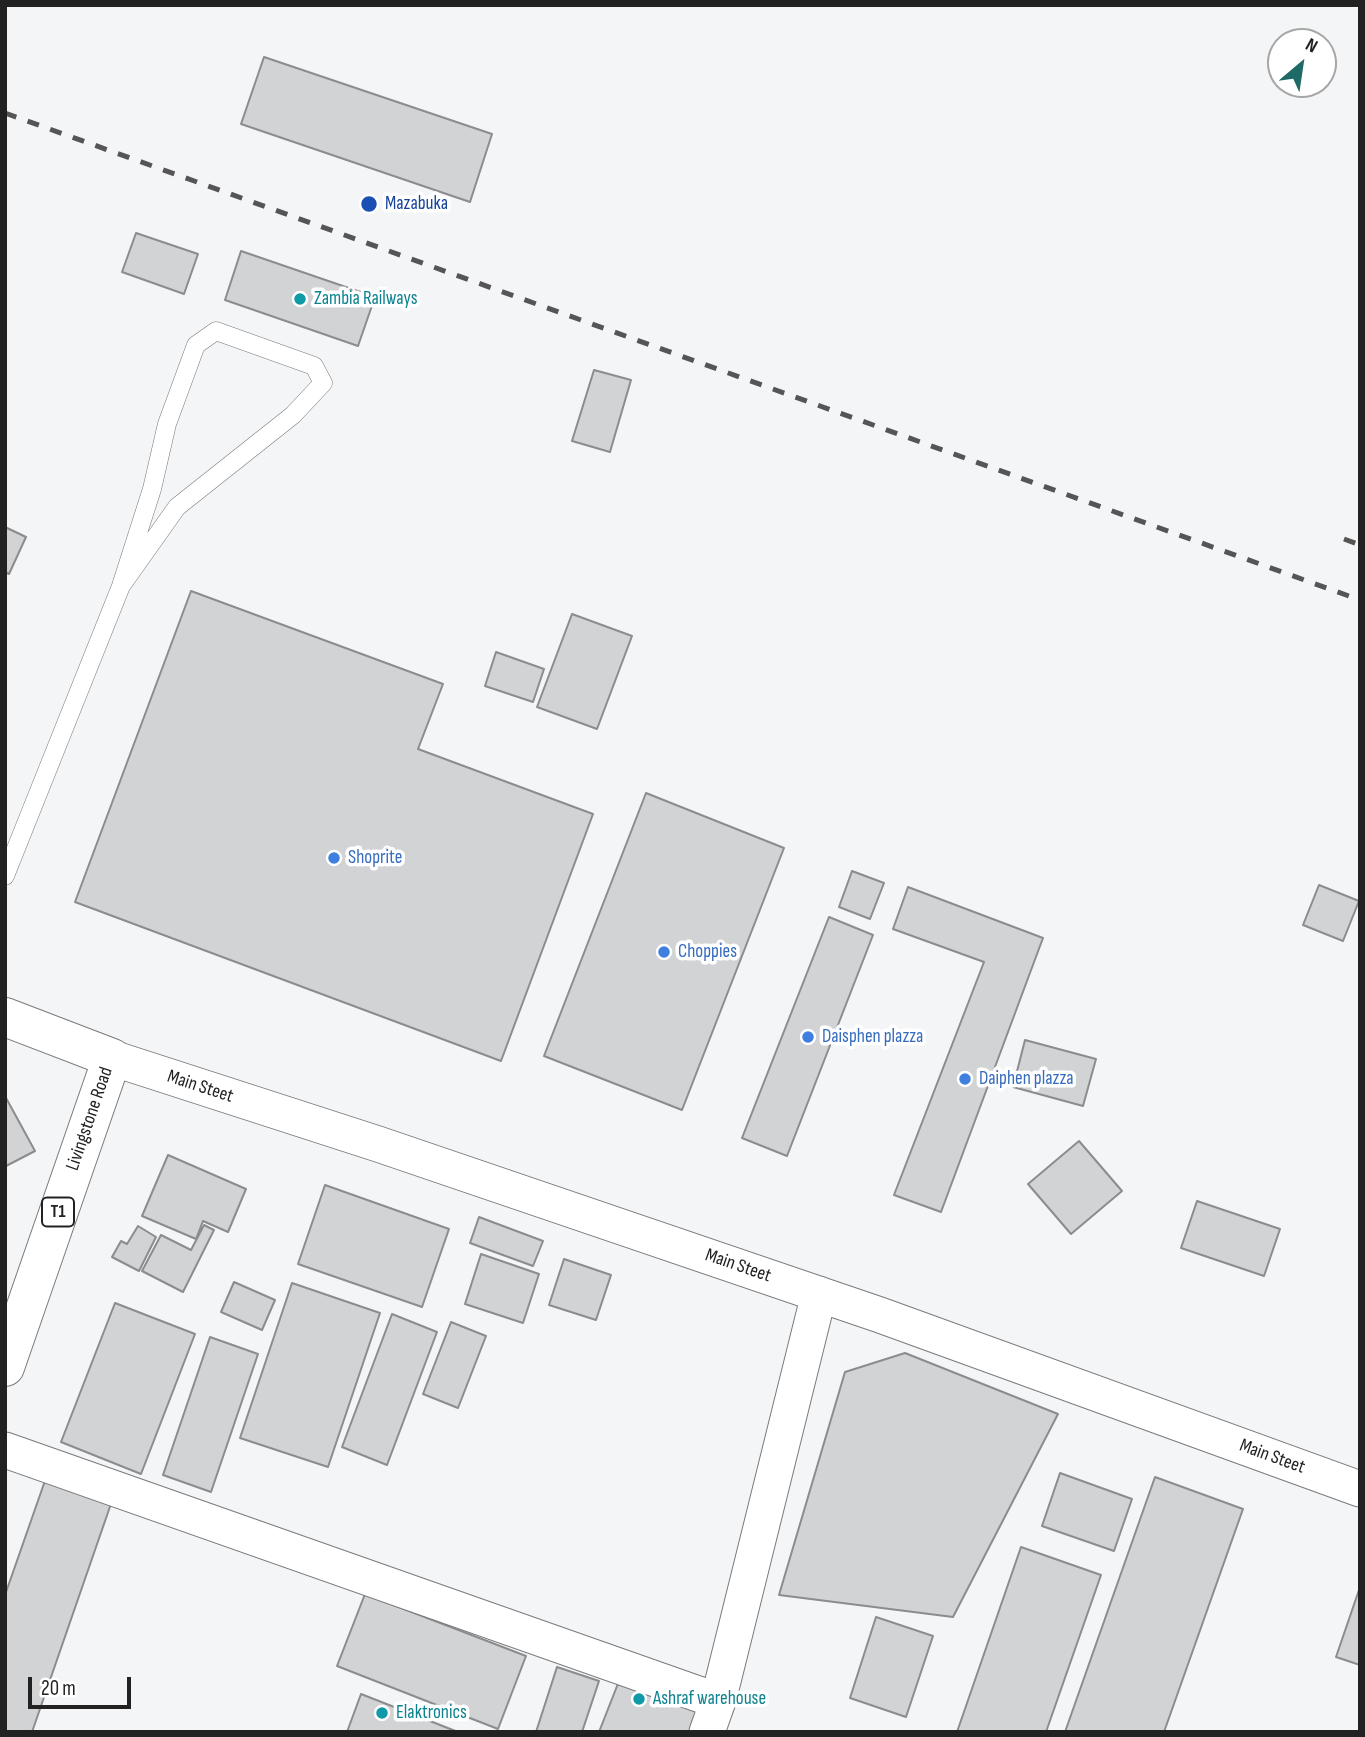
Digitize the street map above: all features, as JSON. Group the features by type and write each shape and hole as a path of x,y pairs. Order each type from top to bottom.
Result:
{"highway":[{"name":"Livingstone Road","path":"5,1017 112,1058 5,1367"}],"street":[{"name":"Main Steet","path":"112,1058 378,1144 819,1294 1360,1489"},
{"path":"5,1450 713,1716 819,1294"}],"lane":[{"path":"5,876 121,586 152,489 167,424 195,345 216,331 314,366 323,383 293,415 177,507 121,586"}],"building":[{"path":"264,57 492,134 470,202 241,124"},
{"path":"136,233 198,254 184,294 122,272"},
{"name":"Zambia Railways","path":"241,251 375,297 358,346 225,300"},
{"path":"594,370 631,380 610,452 572,441"},
{"path":"5,527 26,537 9,574 5,572"},
{"name":"Shoprite","path":"191,591 443,684 418,749 593,814 501,1061 75,902"},
{"path":"572,614 632,636 597,729 537,707"},
{"path":"496,652 544,669 533,702 485,686"},
{"name":"Choppies","path":"646,793 784,848 682,1110 544,1056"},
{"path":"852,871 884,883 870,919 839,907"},
{"path":"1319,885 1359,901 1343,941 1303,925"},
{"name":"Daiphen plazza","path":"908,887 1043,938 941,1212 894,1195 984,962 893,929"},
{"name":"Daisphen plazza","path":"829,917 873,935 787,1156 742,1138"},
{"path":"1025,1040 1096,1059 1083,1106 1013,1087"},
{"path":"5,1096 35,1151 6,1166 5,1165"},
{"path":"1079,1141 1122,1191 1071,1234 1028,1184"},
{"path":"168,1155 246,1189 228,1232 203,1221 196,1239 142,1216"},
{"path":"325,1185 449,1229 422,1307 298,1264"},
{"path":"1197,1201 1280,1229 1264,1276 1181,1248"},
{"path":"479,1217 543,1241 533,1266 470,1243"},
{"path":"204,1225 214,1230 183,1292 142,1271 161,1235 191,1250"},
{"path":"138,1226 156,1237 139,1271 112,1257 121,1241 127,1244"},
{"path":"481,1254 539,1274 523,1323 465,1304"},
{"path":"564,1259 611,1275 596,1320 549,1305"},
{"path":"234,1282 275,1300 262,1330 221,1312"},
{"path":"292,1283 380,1313 328,1467 240,1438"},
{"path":"115,1303 195,1334 141,1474 61,1442"},
{"path":"392,1314 437,1332 387,1465 342,1447"},
{"path":"451,1322 486,1336 458,1408 423,1394"},
{"path":"210,1337 258,1354 211,1492 163,1475"},
{"path":"905,1353 1058,1414 953,1617 779,1595 845,1372"},
{"path":"1060,1473 1132,1499 1114,1551 1042,1526"},
{"path":"47,1475 113,1498 32,1732 5,1732 5,1595"},
{"path":"1155,1477 1243,1509 1164,1732 1065,1732"},
{"path":"1021,1547 1101,1575 1046,1732 957,1732"},
{"path":"1360,1587 1360,1665 1336,1657"},
{"path":"365,1594 526,1656 498,1729 337,1666"},
{"path":"876,1617 933,1636 906,1717 850,1698"},
{"path":"557,1667 599,1681 582,1732 536,1732"},
{"name":"Ashraf warehouse","path":"619,1681 711,1717 705,1732 599,1732"},
{"name":"Elaktronics","path":"361,1694 458,1732 347,1732"}],"railway":[{"path":"5,113 1360,600"},
{"path":"1344,539 1360,545"}],"place":[{"name":"Mazabuka","path":"369,204"},
{"name":"Zambia Railways","path":"300,299"},
{"name":"Shoprite","path":"334,858"},
{"name":"Choppies","path":"664,952"},
{"name":"Daisphen plazza","path":"808,1037"},
{"name":"Daiphen plazza","path":"965,1079"},
{"name":"Ashraf warehouse","path":"639,1699"},
{"name":"Elaktronics","path":"382,1713"}]}
